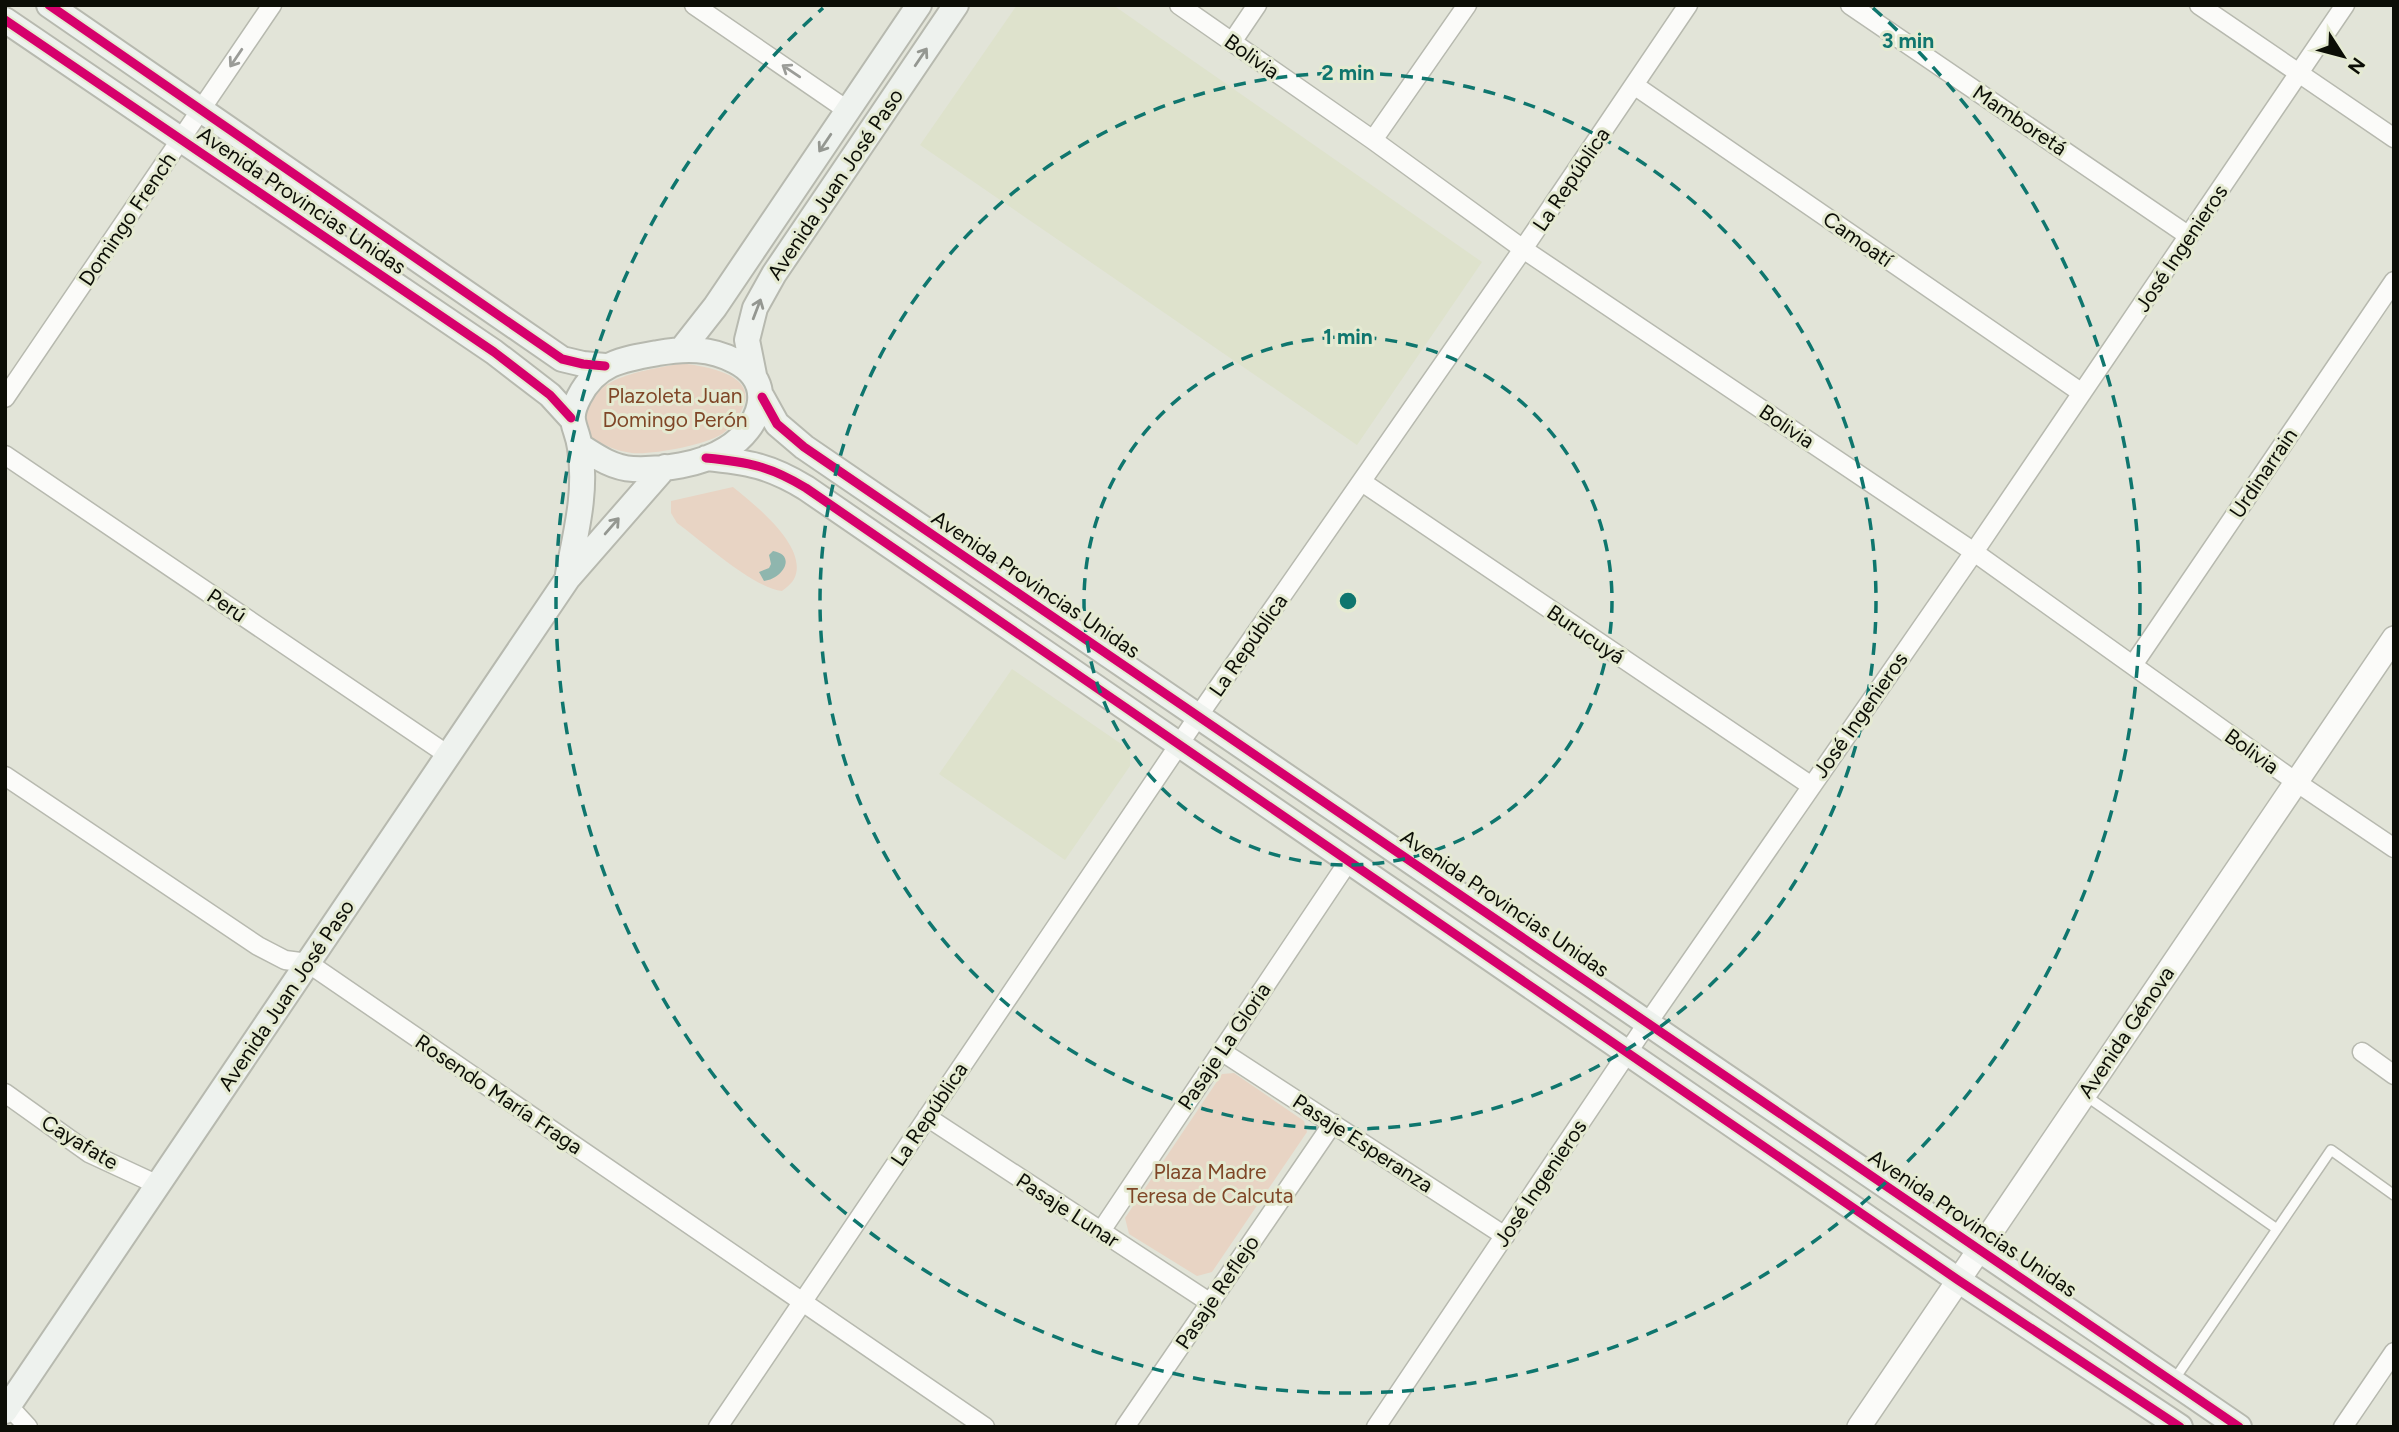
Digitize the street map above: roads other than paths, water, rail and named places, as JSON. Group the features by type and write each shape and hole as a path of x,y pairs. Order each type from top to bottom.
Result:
{"main road":[{"name":"Avenida Provincias Unidas","path":"49,5 562,359 605,366"},
{"name":"Avenida Juan José Paso","path":"682,349 715,307 919,5"},
{"name":"Avenida Juan José Paso","path":"758,386 747,340 755,309 774,274 956,5"},
{"name":"Avenida Provincias Unidas","path":"5,20 494,352 550,396 571,418"},
{"path":"682,349 721,354 739,363 758,386 755,418 743,436 726,449 706,458 665,467 632,469 604,462 580,446 571,418 578,398 589,380 605,366 682,349"},
{"name":"Avenida Provincias Unidas","path":"758,386 777,424 804,447 2239,1427"},
{"name":"Avenida Juan José Paso","path":"568,578 583,494 580,446"},
{"path":"706,458 745,461 781,473 1958,1280 2180,1427"},
{"name":"Avenida Juan José Paso","path":"7,1406 568,578 665,467"}],"street":[{"name":"Domingo French","path":"5,398 272,5"},
{"path":"694,5 847,110"},
{"name":"Bolivia","path":"1179,5 1523,248 1974,552 2296,782 2394,848"},
{"path":"1232,42 1257,5"},
{"path":"1373,140 1467,5"},
{"name":"La República","path":"718,1427 1199,715 1688,5"},
{"name":"Mamboretá","path":"1850,5 2189,236"},
{"path":"2199,5 2394,138"},
{"name":"José Ingenieros","path":"1380,1425 1628,1052 1974,552 2345,5"},
{"name":"Camoatí","path":"1634,85 2082,393"},
{"name":"Urdinarrain","path":"2133,665 2394,281"},
{"name":"Perú","path":"5,455 448,755"},
{"name":"Burucuyá","path":"1362,482 1811,785"},
{"name":"Avenida Génova","path":"1860,1427 2394,638"},
{"name":"Rosendo María Fraga","path":"5,776 258,946 285,960 308,963 985,1427"},
{"name":"Pasaje La Gloria","path":"1101,1231 1348,862"},
{"name":"Pasaje Esperanza","path":"1221,1051 1505,1236"},
{"path":"2362,1052 2394,1075"},
{"name":"Cayafate","path":"5,1093 89,1153 158,1185"},
{"name":"Pasaje Lunar","path":"927,1117 1209,1302"},
{"name":"Pasaje Reflejo","path":"1125,1427 1332,1124"},
{"path":"2343,1427 2394,1352"},
{"path":"7,1406 28,1427"}],"lane":[{"path":"2084,1094 2277,1229"},
{"path":"2173,1381 2330,1150 2394,1195"}],"water":[{"path":"773,551 784,557 785,567 777,576 764,581 759,572 769,568 769,555"}],"park label":[{"name":"Plazoleta Juan Domingo Perón","path":"675,407"},
{"name":"Plaza Madre Teresa de Calcuta","path":"1210,1183"}]}
